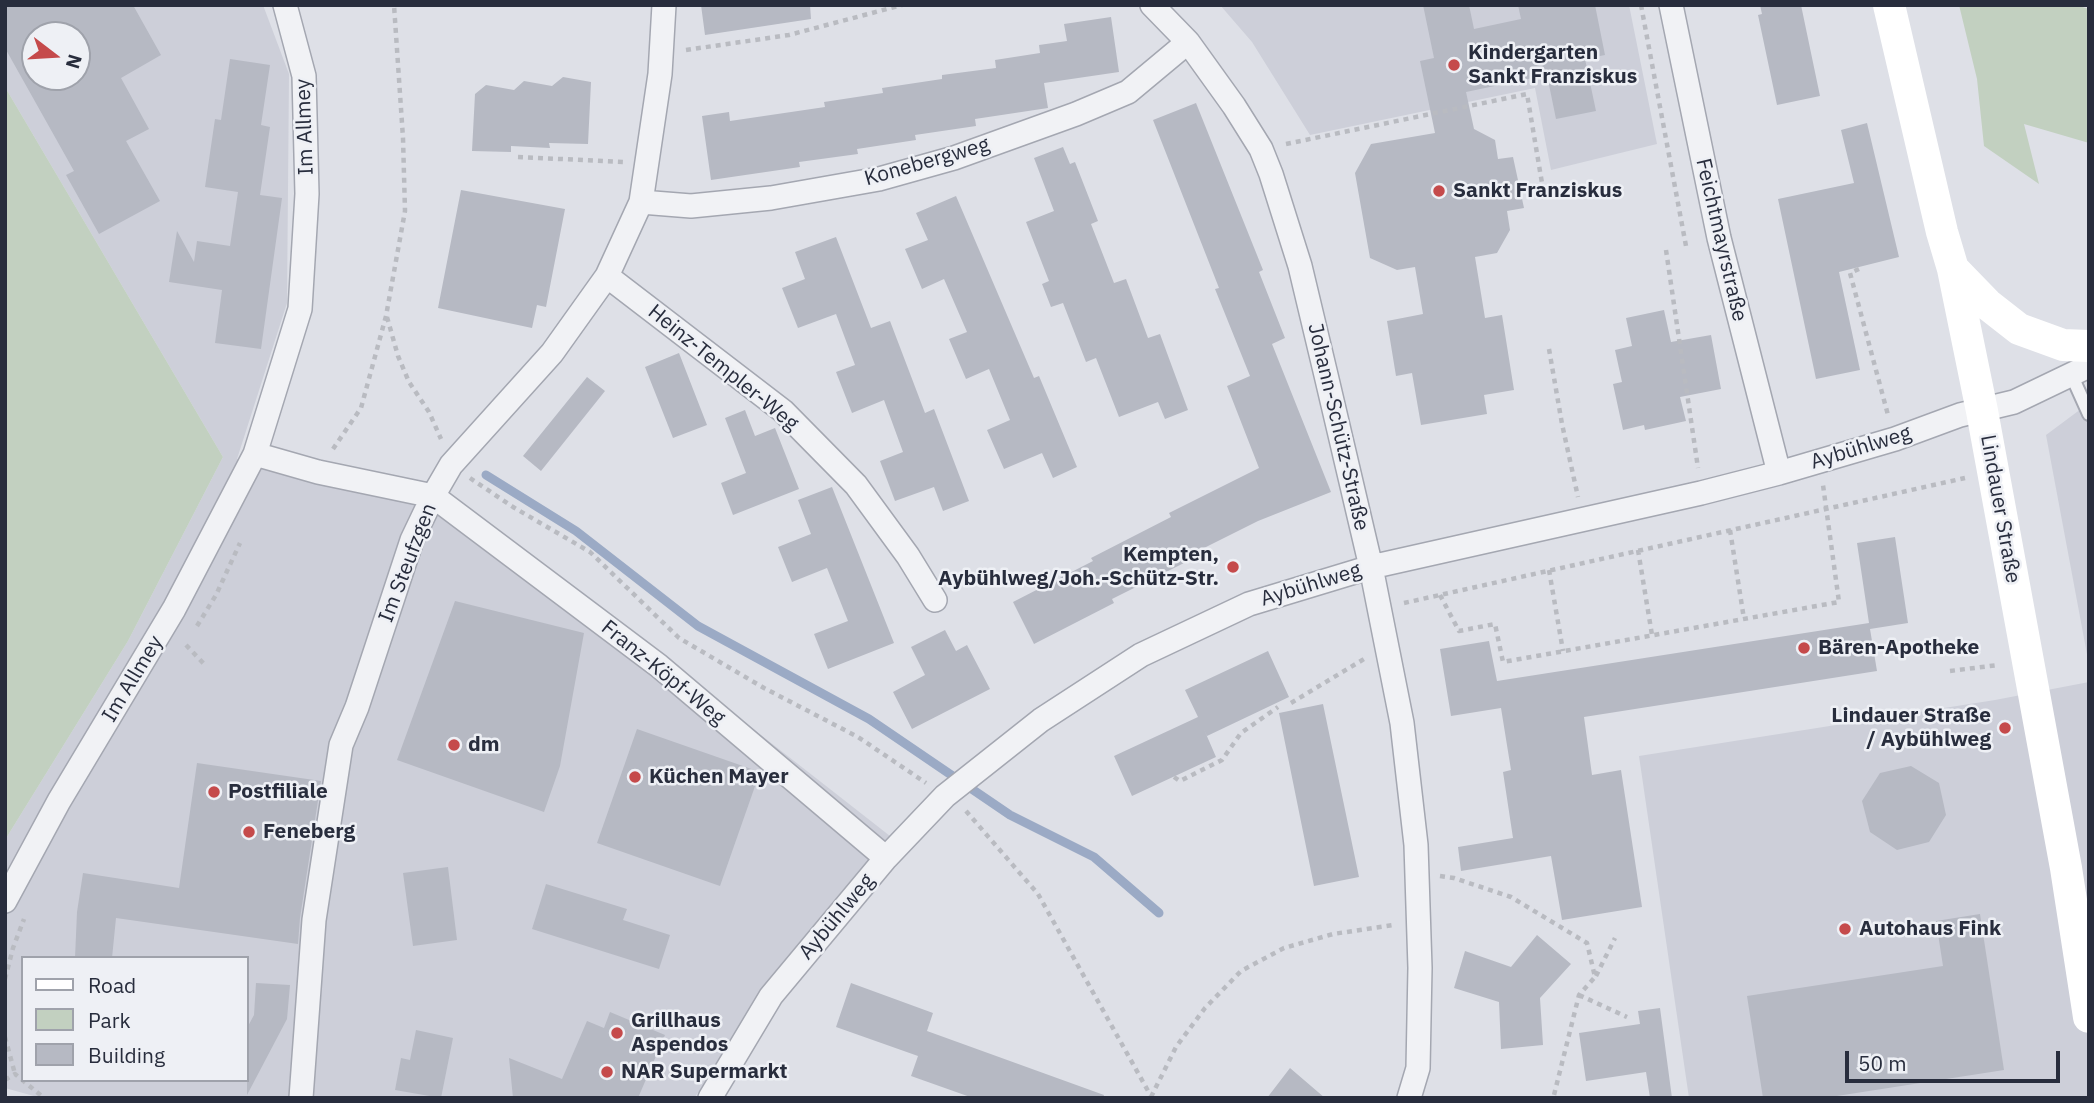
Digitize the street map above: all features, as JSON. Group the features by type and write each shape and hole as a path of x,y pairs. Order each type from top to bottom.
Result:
{"main road":[{"name":"Lindauer Straße","path":"1888,5 1953,269 1982,411 2085,963 2089,1017"},
{"path":"1953,269 1987,304 2019,328 2063,345 2089,346"}],"street":[{"name":"Im Allmey","path":"5,901 174,609 255,454 300,309 307,194 304,76 285,5"},
{"name":"Im Steufzgen","path":"301,1098 314,920 341,745 357,707 412,540 433,496 451,465 552,352 607,276 641,202 660,74 664,5"},
{"name":"Johann-Schütz-Straße","path":"1152,5 1188,43 1234,106 1261,149 1271,174 1300,266 1371,567 1402,723 1416,845 1420,968 1418,1068 1409,1098"},
{"name":"Feichtmayrstraße","path":"1671,5 1719,238 1779,473"},
{"name":"Konebergweg","path":"641,202 691,206 771,198 878,179 954,158 1076,114 1128,92 1188,43"},
{"name":"Heinz-Templer-Weg","path":"607,276 783,411 856,485 908,556 935,600"},
{"name":"Aybühlweg","path":"710,1098 771,996 886,858 950,792 1041,720 1140,655 1249,604 1371,567 1779,473 1895,439 1960,415 2014,402 2080,370"},
{"path":"255,454 318,472 433,496"},
{"name":"Franz-Köpf-Weg","path":"433,496 659,666 886,858"}],"lane":[{"path":"2080,370 2089,414"}],"path":[{"path":"318,472 361,408 386,316 405,211 394,5"},
{"path":"660,53 789,35 902,5"},
{"path":"1641,5 1686,246"},
{"path":"1261,149 1527,94 1544,195"},
{"path":"518,157 646,163"},
{"path":"1666,250 1701,493"},
{"path":"1859,269 1850,273 1895,439"},
{"path":"386,316 409,382 429,412 451,465 513,507 590,552 679,638 764,688 858,737 950,792 1038,894 1151,1097"},
{"path":"1549,349 1583,518"},
{"path":"1440,595 1459,632 1495,624 1503,662 1839,602 1820,460"},
{"path":"1379,609 1969,477"},
{"path":"1730,530 1744,619"},
{"path":"179,656 216,595 245,534"},
{"path":"1638,550 1652,635"},
{"path":"1549,570 1563,652"},
{"path":"186,645 205,665"},
{"path":"1291,703 1386,646"},
{"path":"1950,671 1998,665"},
{"path":"1174,777 1181,781 1222,760 1241,733 1278,707"},
{"path":"1417,874 1454,878 1511,897 1587,943 1595,977"},
{"path":"5,979 13,948 28,912"},
{"path":"1151,1097 1176,1046 1205,1008 1241,971 1284,948 1333,934 1418,920"},
{"path":"1555,1098 1579,995 1595,977 1615,938"},
{"path":"1579,995 1627,1017"},
{"path":"5,1037 15,1074 21,1079"},
{"path":"5,1080 15,1074"},
{"path":"25,1082 44,1098"}],"shaded area":[{"path":"5,5 263,5 289,74 287,303 237,459 426,483 665,660 890,836 694,1098 41,1098 5,1088 5,840 128,641 223,457 5,87"},
{"name":"Kindergarten Sankt Franziskus","path":"1220,5 1629,5 1657,144 1551,170 1535,88 1310,135 1252,42"},
{"path":"2089,403 2089,665 2046,435"},
{"path":"2089,682 2089,1098 1689,1098 1639,756 1995,700"}],"green space":[{"path":"1959,5 2076,5 2089,9 2089,143 2024,124 2039,184 1984,146 1977,79"},
{"path":"5,87 223,457 128,641 5,840"}],"building":[{"path":"5,5 133,5 161,55 121,78 149,129 126,141 160,201 99,234 66,175 74,171 29,91 91,91 91,21 21,21 21,77 5,48"},
{"path":"701,5 810,5 811,19 705,35"},
{"path":"1423,5 1469,5 1474,29 1521,19 1518,5 1595,5 1605,55 1585,59 1596,111 1556,119 1547,75 1466,92 1474,129 1495,140 1498,159 1513,157 1524,208 1507,211 1510,230 1497,253 1475,257 1485,318 1502,315 1514,390 1484,395 1487,414 1421,425 1412,373 1396,376 1387,321 1423,314 1415,267 1397,270 1370,258 1355,173 1371,144 1435,133 1420,61 1434,58"},
{"path":"1760,5 1801,5 1820,96 1777,105 1758,15 1762,14"},
{"path":"1111,17 1119,72 1044,83 1048,108 975,119 976,126 915,135 916,140 857,149 858,154 799,162 800,167 711,180 702,116 729,112 730,121 825,107 824,102 883,93 882,88 942,79 942,75 996,68 995,60 1040,53 1039,45 1067,41 1064,24"},
{"path":"230,59 270,65 261,125 270,127 260,195 282,198 261,349 215,343 222,290 169,282 177,231 194,262 197,241 230,246 238,192 205,187 215,119 221,120"},
{"path":"563,77 591,82 588,144 549,143 550,148 511,146 511,152 472,151 475,94 486,85 514,90 524,81 552,86"},
{"path":"1196,103 1263,270 1259,272 1285,338 1272,344 1331,492 1258,521 1190,555 1192,559 1112,599 1114,603 1034,644 1013,602 1171,517 1169,513 1259,468 1227,386 1250,376 1215,289 1219,288 1153,120"},
{"path":"1867,123 1899,257 1839,272 1860,370 1816,379 1778,199 1854,183 1841,130"},
{"path":"1063,147 1070,164 1075,162 1098,221 1091,224 1114,283 1126,279 1148,338 1160,334 1188,410 1165,419 1158,402 1119,417 1096,358 1086,362 1063,303 1051,307 1042,284 1049,281 1026,222 1054,211 1034,158"},
{"path":"461,190 565,209 546,307 537,305 532,328 438,308"},
{"path":"956,196 1034,378 1039,376 1077,467 1053,478 1042,453 1004,469 987,430 1010,420 989,369 966,379 949,339 967,332 944,279 922,289 905,249 928,240 916,213"},
{"path":"836,237 871,328 890,321 925,413 934,409 969,501 943,511 934,487 895,501 880,461 903,452 884,400 852,413 836,372 855,365 836,314 798,328 782,288 805,279 795,252"},
{"path":"1664,310 1671,342 1711,335 1721,389 1680,397 1686,421 1645,430 1644,425 1623,430 1613,384 1622,382 1615,350 1632,346 1626,318"},
{"path":"679,353 707,425 673,438 645,367"},
{"path":"587,377 605,391 541,471 523,456"},
{"path":"745,410 755,436 775,428 799,489 733,515 721,483 746,473 725,418"},
{"path":"832,487 894,643 828,669 814,634 848,621 827,568 792,582 778,547 811,534 798,500"},
{"path":"1895,537 1908,623 1870,629 1877,671 1584,717 1592,775 1621,770 1642,907 1562,920 1551,856 1461,871 1458,847 1513,838 1503,772 1511,770 1501,708 1451,716 1440,649 1489,641 1497,681 1869,623 1857,543"},
{"path":"455,601 584,633 560,766 544,812 397,760"},
{"path":"945,630 956,651 967,645 990,689 912,729 893,692 925,675 911,647"},
{"path":"1268,651 1289,697 1207,736 1203,727 1216,757 1132,796 1114,756 1198,717 1185,690"},
{"path":"1323,704 1359,877 1314,886 1279,713"},
{"path":"637,729 760,772 720,886 597,843"},
{"path":"197,763 321,781 298,944 116,918 112,956 75,956 77,912 83,873 179,888"},
{"path":"1911,766 1939,783 1946,815 1929,842 1897,850 1870,832 1862,801 1880,773"},
{"path":"448,867 457,940 413,946 403,873"},
{"path":"546,884 627,909 623,920 670,935 659,969 532,929"},
{"path":"1980,914 2004,1070 1824,1098 1763,1098 1747,996 1943,966 1936,921"},
{"path":"1537,935 1571,964 1540,998 1543,1045 1501,1049 1499,1002 1454,988 1465,951 1511,967"},
{"path":"256,983 290,985 287,1019 247,1095 248,1026 254,1015"},
{"path":"851,983 933,1013 927,1031 1104,1095 1103,1098 973,1098 911,1076 918,1056 836,1027"},
{"path":"1660,1008 1672,1098 1650,1098 1646,1072 1586,1081 1579,1033 1640,1024 1638,1011"},
{"path":"610,1012 665,1035 638,1098 513,1098 509,1058 562,1079 587,1021 604,1028"},
{"path":"416,1030 453,1038 441,1098 395,1090 401,1058 410,1060"},
{"path":"1290,1068 1325,1098 1267,1098"}],"waterway":[{"path":"486,475 576,531 698,626 869,719 1010,815 1094,857 1159,913"}],"place":[{"name":"Kindergarten Sankt Franziskus","path":"1454,65"},
{"name":"Sankt Franziskus","path":"1439,191"},
{"name":"Kempten, Aybühlweg/Joh.-Schütz-Str.","path":"1233,567"},
{"name":"Bären-Apotheke","path":"1804,648"},
{"name":"Lindauer Straße / Aybühlweg","path":"2005,728"},
{"name":"dm","path":"454,745"},
{"name":"Küchen Mayer","path":"635,777"},
{"name":"Postfiliale","path":"214,792"},
{"name":"Feneberg","path":"249,832"},
{"name":"Autohaus Fink","path":"1845,929"},
{"name":"Grillhaus Aspendos","path":"617,1033"},
{"name":"NAR Supermarkt","path":"607,1072"}]}
